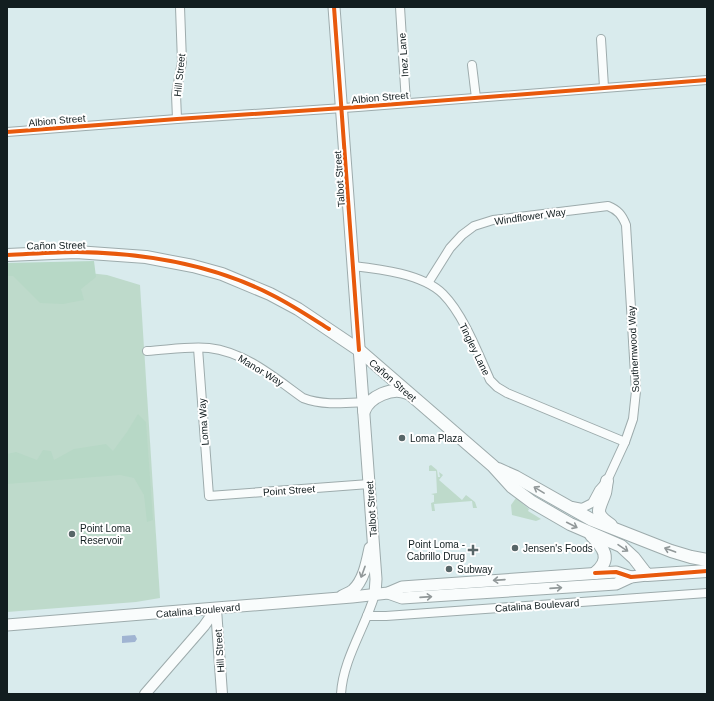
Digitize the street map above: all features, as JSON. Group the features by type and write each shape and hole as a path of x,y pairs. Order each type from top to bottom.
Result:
{"main road":[{"name":"Talbot Street","path":"334,7 359,350 366,405 369,484 376,579 375,594"},
{"name":"Cañon Street","path":"7,254 76,252 117,254 169,260 222,274 270,294 298,309 359,350 492,466 512,487 532,502 570,524 621,546 631,554 648,575"},
{"path":"366,405 379,396 395,391 408,394"},
{"name":"Cañon Street","path":"492,466 516,477 592,520 684,555 707,560"},
{"path":"607,481 605,493 599,506 599,511 604,520 620,531"},
{"path":"589,532 601,545 605,554 604,565 596,573"},
{"path":"339,598 353,590 360,580 368,559 373,536"},
{"name":"Catalina Boulevard","path":"388,593 402,598 588,586 616,584 630,577 707,571"},
{"name":"Catalina Boulevard","path":"7,625 339,598 388,593 402,587 616,572 630,577"}],"street":[{"name":"Hill Street","path":"177,118 176,94 182,62 180,7"},
{"name":"Inez Lane","path":"400,7 406,103"},
{"path":"601,39 604,87"},
{"path":"472,65 476,98"},
{"name":"Albion Street","path":"7,132 177,118 342,108 707,80"},
{"name":"Windflower Way","path":"428,283 450,248 462,235 474,226 493,220 608,206 616,210 626,225"},
{"name":"Southernwood Way","path":"562,504 582,508 589,506 607,481 625,442 633,419 636,391 626,225"},
{"name":"Tingley Lane","path":"353,266 401,274 428,283 443,294 460,316 490,380 497,387 507,393 625,442"},
{"name":"Manor Way","path":"147,351 198,348 220,350 240,357 309,400 326,403 366,405"},
{"name":"Loma Way","path":"198,348 209,496"},
{"name":"Point Street","path":"209,496 369,484"},
{"name":"Catalina Boulevard","path":"367,616 394,616 707,592"},
{"name":"Talbot Street","path":"341,694 345,670 375,594"},
{"name":"Hill Street","path":"216,609 222,694"},
{"path":"145,694 204,626 216,609"}],"green space":[{"path":"94,261 96,277 81,289 84,300 63,304 40,303 13,276 7,276 7,263"},
{"path":"34,267 107,275 140,285 160,598 136,602 7,612 7,268"},
{"path":"138,414 146,422 153,520 147,522 144,495 134,478 120,475 7,484 7,454 16,452 37,460 43,450 51,451 54,460 74,449 106,444 113,451"},
{"path":"431,465 437,470 438,477 440,477 439,472 443,475 439,480 462,500 466,495 475,502 477,508 473,508 472,501 434,504 435,511 432,511 431,503 434,502 434,495 431,494 437,493 436,471 429,471 429,466"},
{"path":"516,498 529,509 528,511 541,519 536,521 512,515 511,505"}],"water":[{"path":"135,635 137,639 135,642 122,643 122,636"}],"cycle path":[{"path":"334,7 359,350"},
{"path":"7,132 707,80"},
{"path":"7,255 68,252 102,253 177,262 226,275 249,284 287,303 329,329"},
{"path":"595,573 616,572 631,577 707,571"}],"place":[{"name":"Loma Plaza","path":"402,438"},
{"name":"Point Loma Reservoir","path":"72,534"},
{"name":"Jensen's Foods","path":"515,548"},
{"name":"Point Loma - Cabrillo Drug","path":"473,550"},
{"name":"Subway","path":"449,569"}]}
